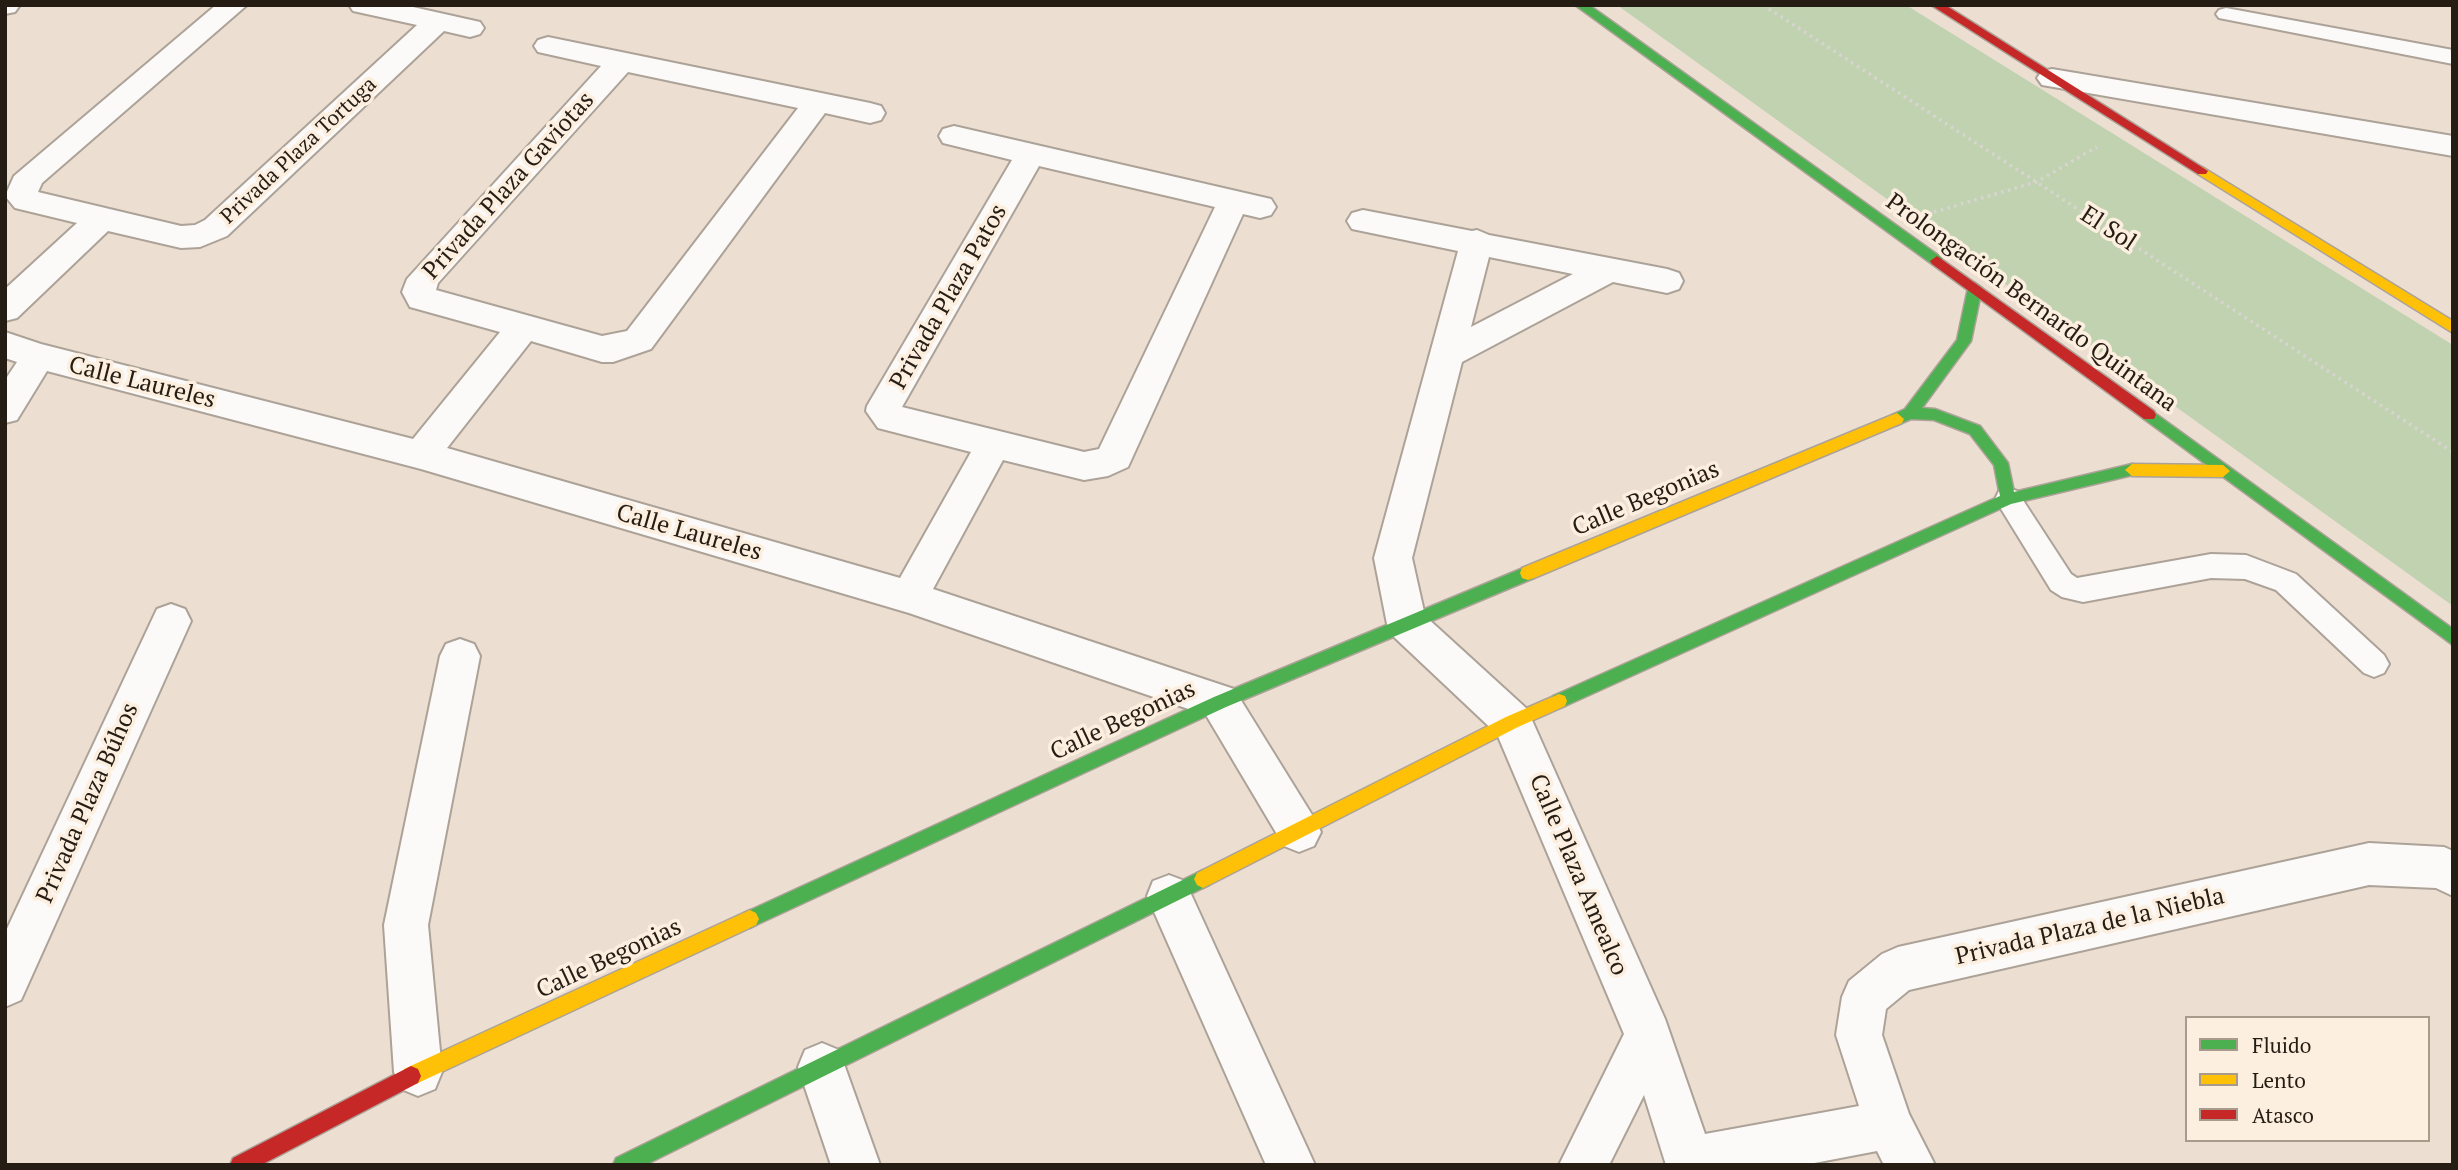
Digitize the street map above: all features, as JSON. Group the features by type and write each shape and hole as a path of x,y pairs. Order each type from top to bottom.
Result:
{"street":[{"name":"Privada Plaza Tortuga","path":"233,5 31,176 21,196 26,200 181,237 200,236 216,228 437,22"},
{"path":"363,5 470,28"},
{"name":"Prolongación Bernardo Quintana","path":"1581,5 1975,288 2453,638"},
{"path":"1937,5 2453,328"},
{"name":"Privada Plaza Gaviotas","path":"548,46 870,113"},
{"name":"Privada Plaza Gaviotas","path":"622,61 420,285 422,298 602,349 613,349 639,340 817,103"},
{"path":"2052,78 2453,146"},
{"name":"Privada Plaza Patos","path":"954,136 1247,204 1115,457 1098,465 1084,466 891,418 884,411 1031,154"},
{"path":"5,309 103,217"},
{"path":"1363,221 1477,241 1667,281"},
{"path":"1407,624 1392,558 1477,241"},
{"path":"1448,354 1609,270"},
{"path":"1910,413 1964,341 1975,288"},
{"path":"421,455 523,327"},
{"path":"5,410 22,350"},
{"name":"Calle Laureles","path":"22,350 421,455 909,597 1220,702"},
{"path":"1910,413 1936,415 1975,430 2001,463 2008,499"},
{"name":"Calle Begonias","path":"240,1165 418,1072 1220,702 1910,413"},
{"path":"909,597 995,442"},
{"path":"624,1165 1299,832 1512,722 2008,499 2130,470 2222,471"},
{"name":"Privada Plaza Búhos","path":"5,984 171,621"},
{"name":"Calle Plaza Amealco","path":"1407,624 1512,722 1648,1036 1691,1163"},
{"path":"418,1072 406,925 460,656"},
{"path":"1220,702 1299,832"},
{"name":"Privada Plaza de la Niebla","path":"1691,1163 1900,1145 1859,1035 1865,997 1898,970 2369,864 2444,868 2453,875"},
{"path":"1169,896 1291,1165"},
{"path":"1583,1165 1648,1036"},
{"path":"822,1067 856,1165"}],"lane":[{"path":"2225,14 2453,57"},
{"path":"2008,499 2062,582 2072,589 2083,590 2211,566 2246,567 2286,582 2374,664"}],"path":[{"name":"El Sol","path":"1763,5 2453,452"},
{"path":"1886,226 2036,182 2131,127"}],"green space":[{"path":"1617,5 1906,5 2453,345 2453,606"}],"traffic: fast":[{"path":"1581,5 1937,261"},
{"path":"1897,419 1910,413 1964,341 1975,288"},
{"path":"1910,413 1935,415 1975,430 2001,463 2008,499"},
{"path":"2149,415 2453,638"},
{"path":"1559,701 2008,499 2132,470"},
{"path":"750,919 1220,702 1528,573"},
{"path":"623,1165 1203,879"}],"traffic: slow":[{"path":"2202,171 2453,328"},
{"path":"1528,573 1897,419"},
{"path":"2132,470 2223,471"},
{"path":"1203,879 1512,722 1559,701"},
{"path":"411,1076 750,919"}],"traffic: jam":[{"path":"1937,5 2202,171"},
{"path":"1937,261 2149,415"},
{"path":"240,1165 411,1076"}]}
